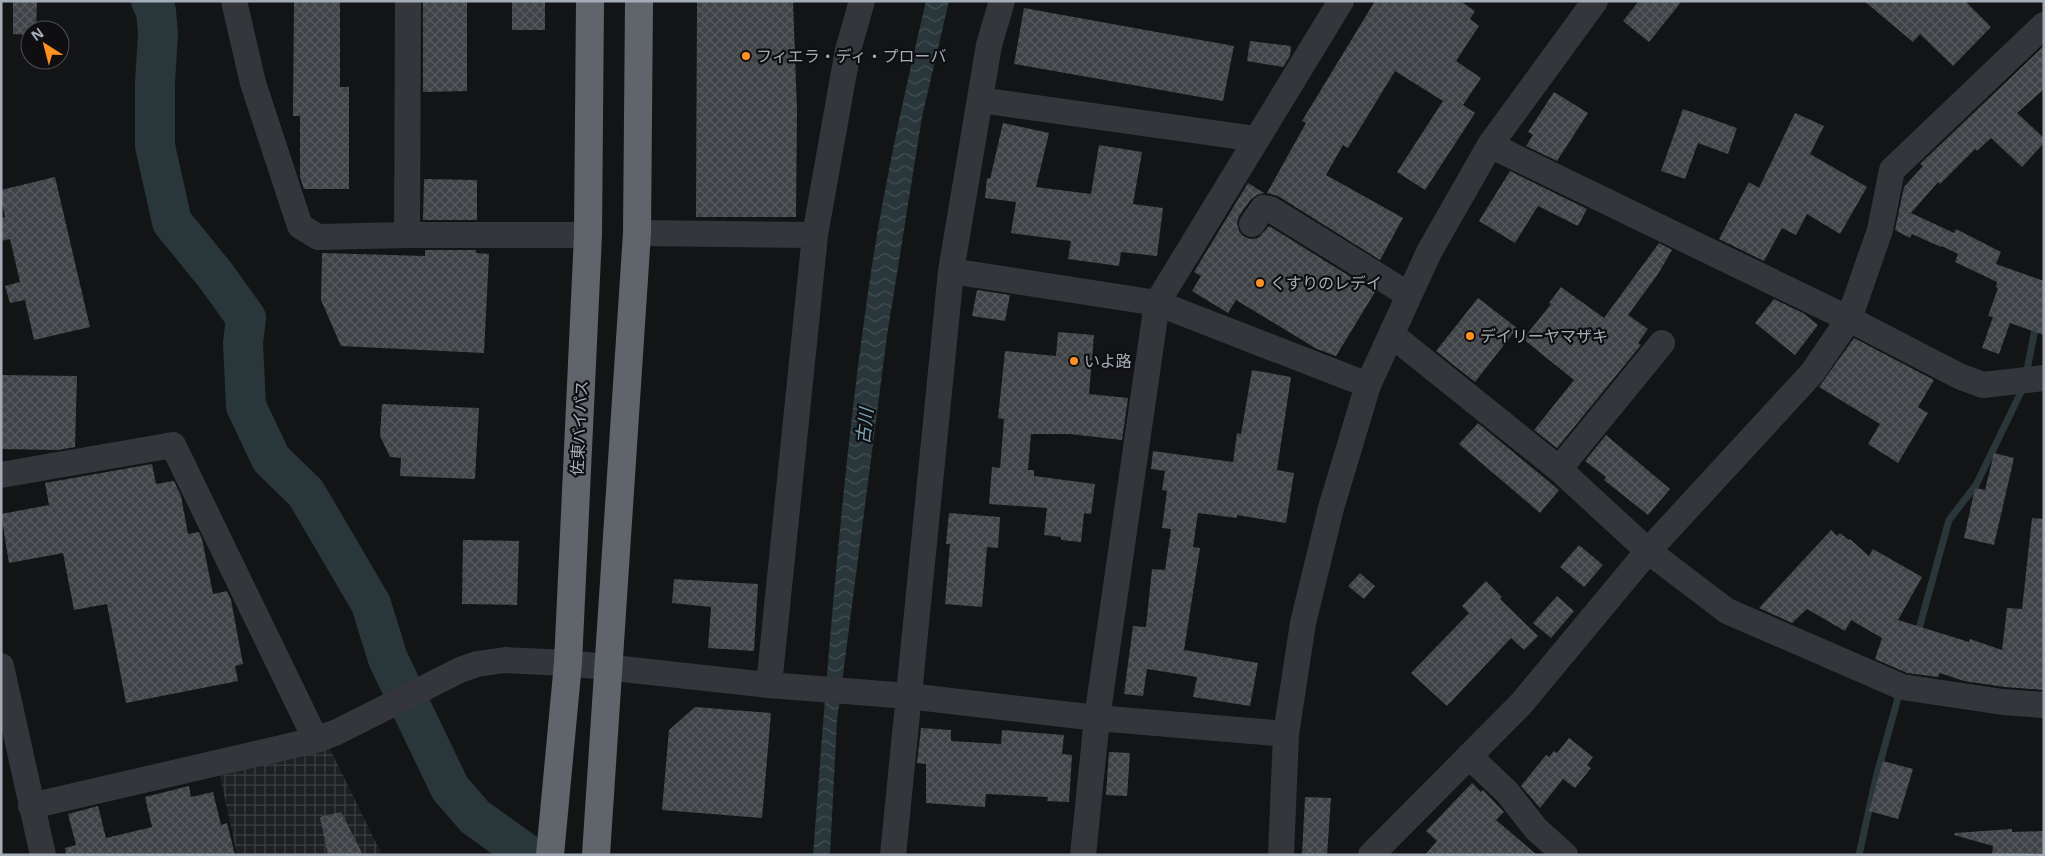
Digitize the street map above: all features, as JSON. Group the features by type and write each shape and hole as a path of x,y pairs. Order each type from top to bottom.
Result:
{"highway":[{"name":"佐東バイパス","path":"550,855 568,663 588,235 590,1"},
{"path":"597,843 610,668 636,233 639,1"}],"street":[{"path":"234,1 253,83 300,226 318,237 588,235"},
{"path":"406,235 408,1"},
{"path":"769,685 815,235 848,50 862,1"},
{"path":"892,855 951,270 989,45 1002,1"},
{"path":"1084,855 1097,718 1157,303 1341,1"},
{"path":"1281,855 1286,734 1303,623 1331,508 1368,385 1429,252 1490,144 1595,1"},
{"path":"1371,855 1522,704 1648,551 1812,373 1849,318 1880,230 1892,170 2044,25"},
{"path":"980,100 1256,139"},
{"path":"1490,144 1849,318 1959,376 1983,385 2044,378"},
{"path":"1252,224 1263,208 1270,209 1409,296"},
{"path":"636,233 815,235"},
{"path":"951,270 1157,303 1368,385"},
{"path":"1392,336 1559,469 1648,551 1727,611 1902,687 2002,702 2044,705"},
{"path":"1559,469 1662,343"},
{"path":"1,475 173,446 326,736"},
{"path":"31,806 326,736 460,670 477,664 505,660 568,663 769,685 908,696 1097,718 1286,734"},
{"path":"1,666 43,855"},
{"path":"1469,756 1506,792 1536,829 1565,855"}],"shaded area":[{"path":"329,747 382,855 237,855 220,776"}],"water":[{"name":"古川","path":"926,1 949,1 922,117 887,336 837,721 830,855 813,855 836,576 850,437 867,299 886,187"}],"building":[{"path":"13,1 37,1 36,20 20,20 20,34 13,34"},
{"path":"294,1 340,1 340,87 349,87 349,189 304,189 300,177 300,116 293,116"},
{"path":"423,1 467,1 467,91 423,92"},
{"path":"512,1 545,1 545,30 512,30"},
{"path":"697,1 793,1 797,110 796,217 696,217"},
{"path":"1375,1 1460,1 1475,11 1470,19 1479,26 1456,61 1481,78 1463,105 1475,113 1425,190 1397,172 1443,101 1395,71 1348,148 1343,145 1326,175 1403,218 1380,260 1278,196 1267,193 1306,123 1302,121"},
{"path":"1639,1 1682,1 1649,42 1623,21"},
{"path":"1864,1 1965,1 1991,27 1953,66 1920,34 1913,42"},
{"path":"1024,8 1234,46 1223,101 1014,64"},
{"path":"1250,41 1291,46 1290,56 1283,67 1247,61"},
{"path":"2044,46 2044,89 2017,113 2044,138 2044,143 2022,167 1991,138 1977,151 1975,149 1940,184 1938,182 1911,213 1954,233 1956,229 2001,252 1996,264 2044,281 2044,335 2010,323 1999,354 1982,348 1993,317 1988,316 1998,288 1996,287 1997,282 1955,262 1958,254 1912,234 1910,238 1895,230 1904,187 1923,166 1920,164"},
{"path":"1554,92 1588,113 1557,161 1526,146 1533,135 1528,132"},
{"path":"1683,109 1737,128 1728,154 1698,143 1685,179 1661,171"},
{"path":"1795,113 1824,126 1810,154 1867,187 1840,234 1807,214 1796,235 1782,228 1764,261 1719,239 1749,182 1759,188"},
{"path":"1003,123 1049,133 1036,187 1091,194 1099,145 1142,152 1133,204 1163,208 1157,256 1121,252 1119,266 1068,259 1071,241 1011,233 1016,202 985,198 987,178 990,179"},
{"path":"1510,171 1587,209 1578,226 1538,206 1515,243 1479,221"},
{"path":"55,177 90,327 34,340 25,300 10,303 5,286 20,282 10,239 1,241 1,218 5,217 1,190"},
{"path":"424,179 477,180 477,220 423,220"},
{"path":"1248,183 1264,193 1251,199 1239,216 1237,223 1239,231 1243,236 1250,239 1258,238 1269,226 1375,292 1336,356 1317,349 1236,300 1228,313 1192,291 1201,276 1194,272"},
{"path":"1659,243 1672,250 1658,274 1628,315 1648,329 1638,343 1641,345 1557,448 1534,430 1574,380 1523,339 1551,304 1549,303 1561,287 1604,318"},
{"path":"425,250 476,250 476,253 489,254 484,353 341,346 321,300 322,253 425,256"},
{"path":"977,290 1010,295 1005,321 972,316"},
{"path":"1478,298 1517,328 1475,382 1436,351"},
{"path":"1774,299 1803,313 1818,325 1795,355 1755,323"},
{"path":"1058,332 1094,335 1089,394 1128,398 1122,440 1070,434 1031,434 1028,470 1034,470 1034,476 1095,484 1091,514 1084,513 1081,542 1061,540 1061,537 1044,535 1047,508 989,504 992,467 1000,468 1004,419 998,418 1005,351 1056,356"},
{"path":"1854,338 1934,380 1918,407 1928,413 1898,463 1868,444 1880,424 1819,387"},
{"path":"1252,370 1291,377 1277,470 1294,473 1286,523 1237,515 1237,518 1198,513 1193,547 1200,548 1184,650 1258,663 1250,706 1193,697 1197,677 1147,669 1143,696 1124,694 1133,626 1146,627 1152,569 1165,570 1171,529 1162,528 1167,491 1162,490 1165,471 1151,469 1153,451 1233,462 1237,433 1241,434"},
{"path":"1,375 77,376 75,447 58,450 1,449"},
{"path":"382,404 479,408 475,479 400,476 401,458 390,457 380,436"},
{"path":"1478,423 1559,490 1540,513 1459,444"},
{"path":"1606,435 1670,489 1648,515 1604,480 1606,477 1585,461"},
{"path":"1994,453 2014,458 1994,545 1964,538 1975,488 1985,490"},
{"path":"152,464 156,484 174,481 181,496 188,534 199,532 213,594 227,591 231,600 243,664 235,666 238,681 126,703 107,604 74,610 63,553 9,563 1,514 49,505 45,483"},
{"path":"949,513 1000,517 998,548 987,547 982,607 945,604 950,544 946,544"},
{"path":"2032,518 2044,519 2044,690 1964,681 1940,673 1938,677 1907,673 1875,659 1882,638 1851,620 1845,631 1807,609 1792,623 1759,608 1831,530 1837,536 1840,533 1850,539 1869,556 1873,549 1922,577 1898,620 1969,642 1970,639 2002,650 2007,608 2022,609"},
{"path":"463,540 519,541 517,605 462,604"},
{"path":"1579,545 1603,565 1584,587 1560,567"},
{"path":"1360,573 1375,586 1364,599 1348,586"},
{"path":"674,579 758,584 754,651 708,648 711,607 672,603"},
{"path":"1486,581 1502,597 1500,599 1538,636 1524,650 1511,638 1447,706 1411,673 1469,613 1462,606"},
{"path":"1557,596 1574,611 1551,638 1533,623"},
{"path":"695,707 771,713 762,818 662,810 669,730"},
{"path":"921,728 951,730 951,741 1001,744 1002,730 1064,735 1062,754 1072,755 1069,802 1047,801 1048,797 986,794 985,807 926,803 926,764 917,763"},
{"path":"1569,738 1593,757 1587,765 1591,768 1575,788 1563,779 1540,808 1521,786 1546,755 1549,757 1554,751 1557,753"},
{"path":"1109,752 1130,753 1127,796 1106,795"},
{"path":"1883,761 1913,769 1898,819 1869,811"},
{"path":"1472,783 1481,792 1483,790 1504,812 1496,820 1537,855 1425,855 1437,841 1426,831"},
{"path":"189,786 191,797 213,792 221,825 227,823 235,855 66,855 65,848 76,845 68,814 98,806 106,838 152,827 145,797"},
{"path":"1305,797 1331,798 1327,855 1302,855"},
{"path":"341,812 363,855 328,855 320,817"},
{"path":"2012,829 2012,832 2044,831 2044,853 1992,855 1993,846 1954,835 1955,833"}],"waterway":[{"path":"151,1 156,11 158,34 155,83 155,146 172,222 216,276 246,318 243,343 246,406 271,459 306,493 371,604 388,659 450,788 475,817 528,855"},
{"path":"2027,370 2036,324"},
{"path":"1917,636 1949,520 1976,485 2022,390"},
{"path":"1859,855 1876,778 1899,694"}],"place":[{"name":"フィエラ・ディ・プローバ","path":"746,56"},
{"name":"くすりのレデイ","path":"1260,283"},
{"name":"デイリーヤマザキ","path":"1470,336"},
{"name":"いよ路","path":"1074,361"}]}
